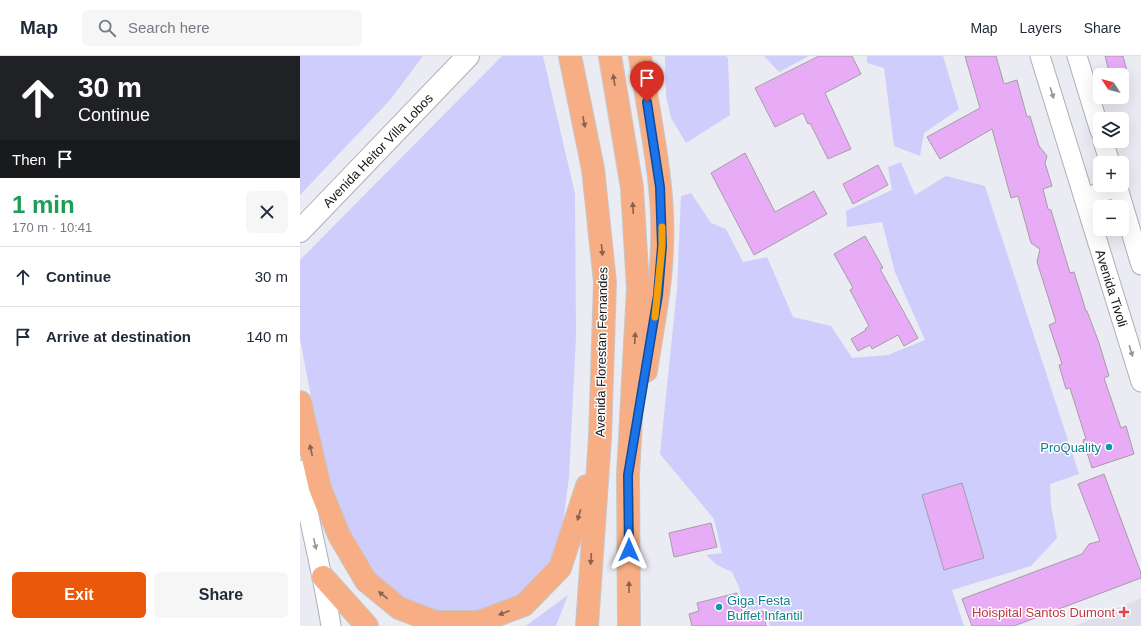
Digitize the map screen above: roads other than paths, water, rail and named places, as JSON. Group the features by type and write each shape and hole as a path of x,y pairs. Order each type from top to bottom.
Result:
{"highway":[{"name":"Avenida Florestan Fernandes","path":"570,56 593,169 605,282 600,436 587,626"},
{"path":"610,56 632,188 638,288 628,475 629,626"},
{"path":"628,475 658,295 662,246 660,187 640,56"},
{"path":"300,402 320,488 339,535 366,581 399,608 435,622 479,622 524,605 560,568 577,521 600,436"},
{"path":"323,577 367,626"}],"street":[{"name":"Avenida Tivoli","path":"1040,56 1141,382"},
{"path":"1077,56 1094,112"},
{"name":"Avenida Heitor Villa Lobos","path":"300,231 461,63"},
{"path":"1084,198 1100,192"},
{"path":"1119,192 1141,265"},
{"path":"300,470 306,506 323,577 331,626"}],"place":[{"name":"ProQuality","path":"1109,447"},
{"name":"Giga Festa Buffet Infantil","path":"719,607"},
{"name":"Hoispital Santos Dumont","path":"1124,612"}]}
